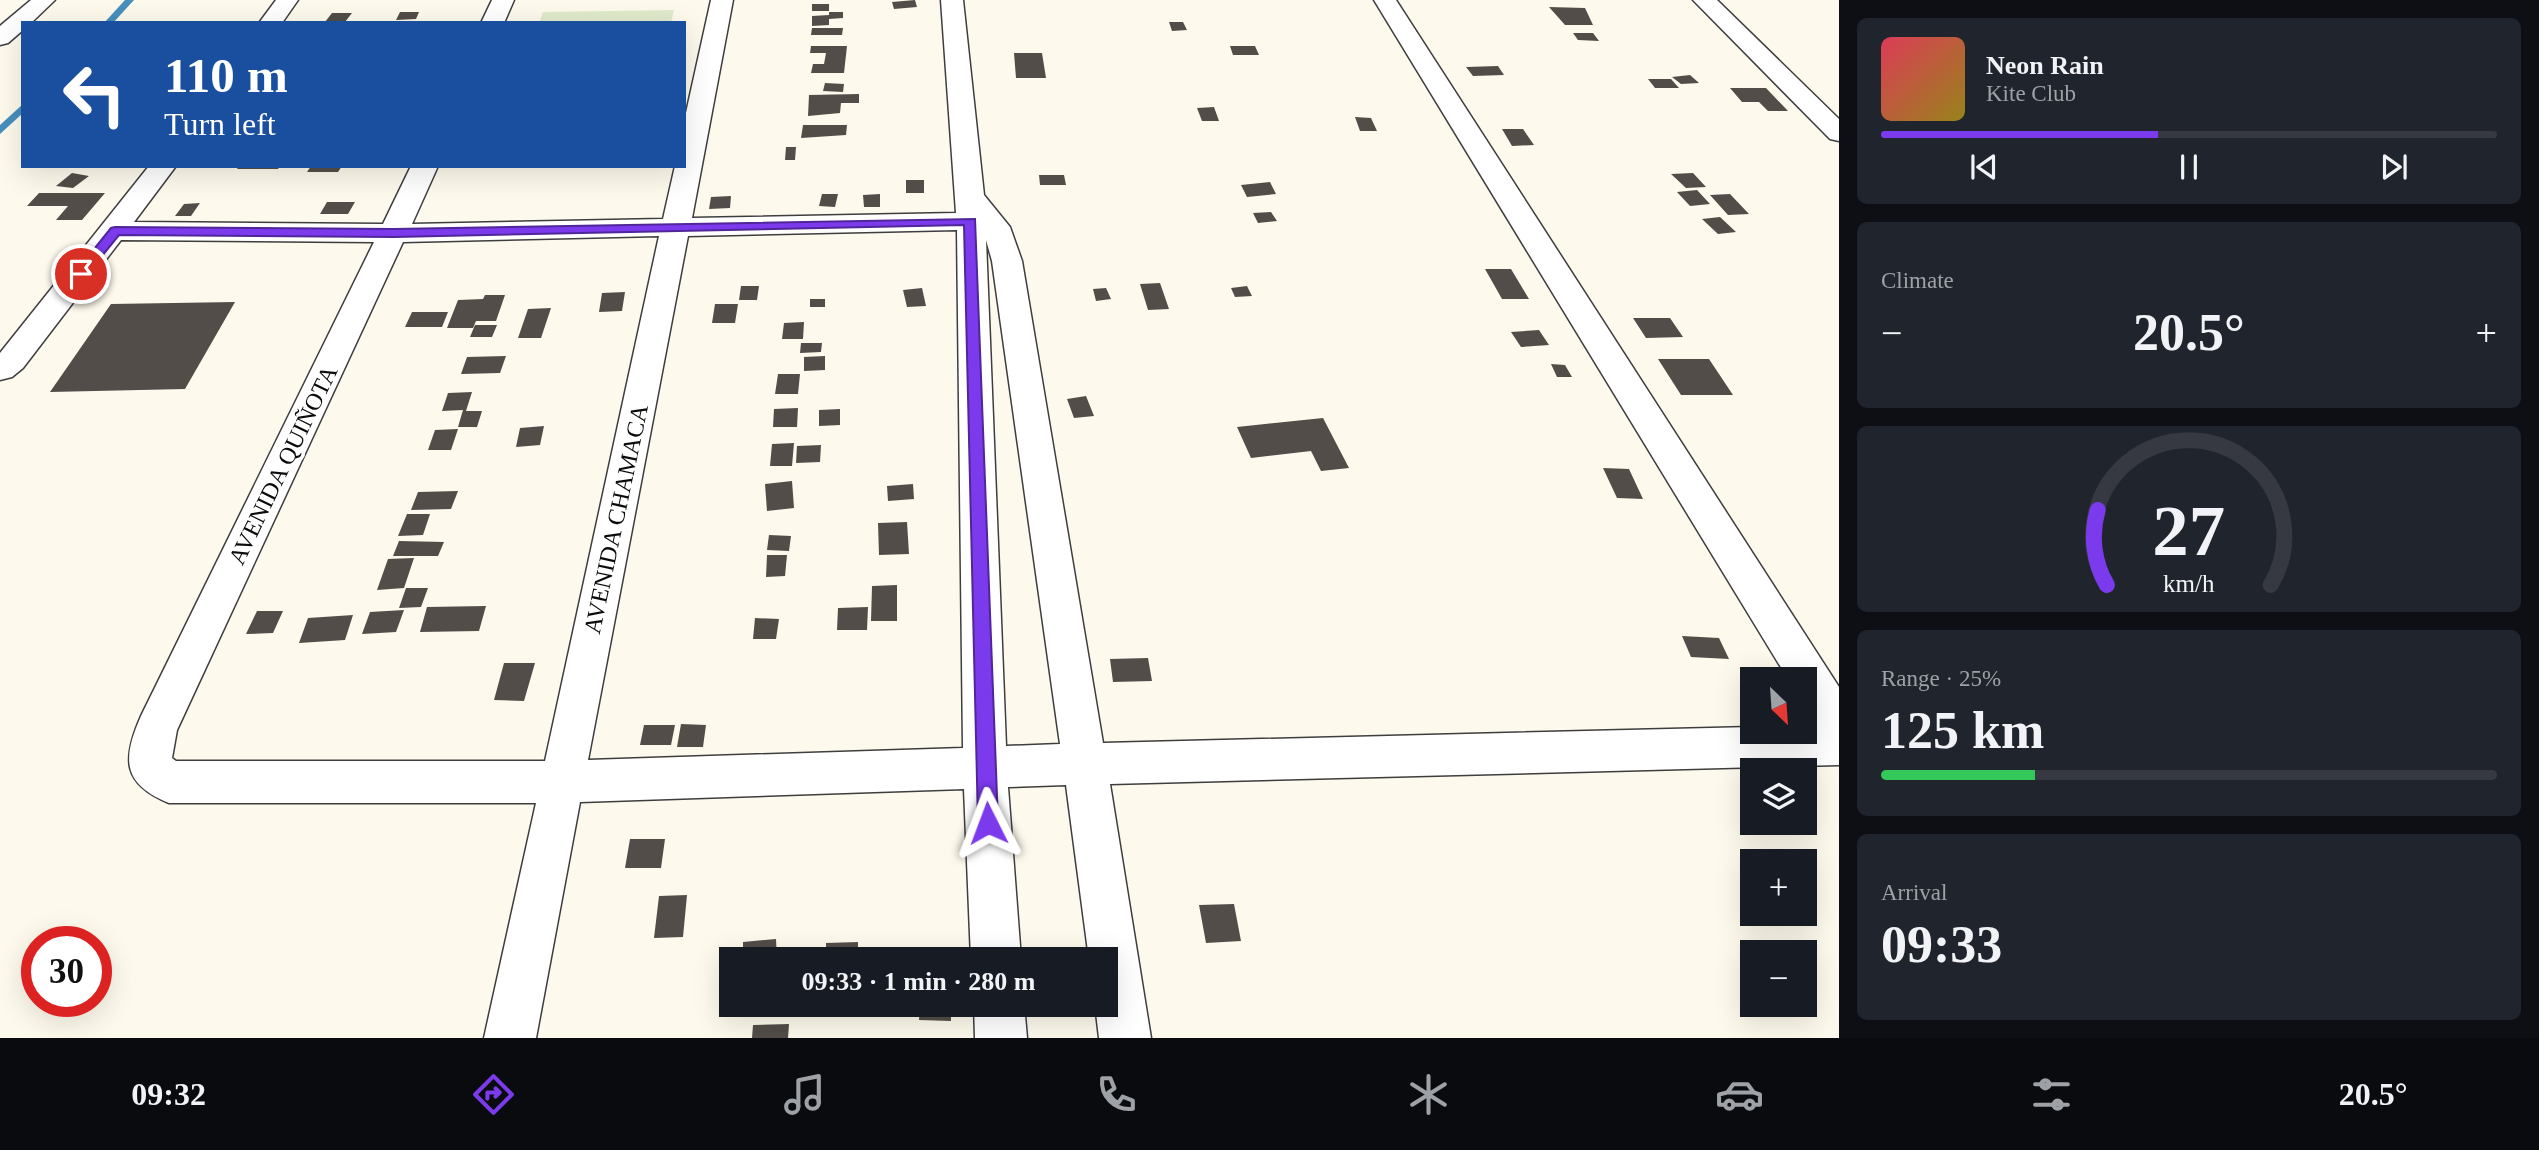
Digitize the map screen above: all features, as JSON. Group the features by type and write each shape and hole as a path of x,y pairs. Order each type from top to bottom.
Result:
{"street":[{"path":"271,21 287,0"},
{"path":"493,21 503,0"},
{"name":"AVENIDA CHAMACA","path":"510,1038 722,0"},
{"path":"952,0 970,209 985,768 995,947"},
{"path":"1385,0 1839,724"},
{"path":"1704,0 1839,133"},
{"path":"13,3 42,2"},
{"path":"0,38 42,2"},
{"path":"0,369 12,360 162,168"},
{"name":"AVENIDA QUIÑOTA","path":"424,168 156,730 149,767 169,782 562,782"},
{"path":"115,231 394,233 675,226 970,209 996,227 1007,261 1046,499 1125,1038"},
{"path":"562,782 1083,764 1839,745"},
{"path":"999,1017 1000,1038"}],"green space":[{"path":"674,10 671,21 540,21 543,12"}],"building":[{"path":"915,0 917,7 894,9 892,2"},
{"path":"812,4 829,4 829,11 812,11"},
{"path":"1549,7 1585,8 1593,25 1565,25"},
{"path":"400,12 419,12 416,19 396,20"},
{"path":"829,12 843,12 843,18 829,19 829,25 812,26 812,16 829,15"},
{"path":"332,13 352,13 346,21 326,21"},
{"path":"1169,22 1183,22 1187,30 1172,31"},
{"path":"812,28 843,28 842,35 811,35"},
{"path":"1573,33 1593,33 1599,41 1578,40"},
{"path":"811,46 847,46 844,73 811,73 813,64 824,64 826,53 810,53"},
{"path":"1230,46 1255,46 1259,55 1233,55"},
{"path":"1014,53 1042,53 1046,78 1016,78"},
{"path":"1498,66 1504,75 1473,76 1466,67"},
{"path":"1690,75 1699,83 1681,84 1672,77"},
{"path":"1648,79 1671,79 1679,88 1655,88"},
{"path":"825,83 844,84 843,92 823,91"},
{"path":"1730,88 1766,88 1788,111 1768,111 1759,102 1742,102"},
{"path":"859,94 859,103 841,103 840,113 808,116 809,95"},
{"path":"1214,107 1219,121 1202,121 1197,108"},
{"path":"1355,117 1371,118 1377,131 1360,131"},
{"path":"803,125 847,125 846,135 801,138"},
{"path":"1502,129 1523,129 1534,145 1512,146"},
{"path":"786,147 796,147 795,160 785,160"},
{"path":"238,168 279,168 278,169"},
{"path":"310,168 341,168 338,172 307,172"},
{"path":"72,173 89,176 73,188 56,186"},
{"path":"1693,173 1706,187 1686,188 1671,174"},
{"path":"1039,175 1064,175 1066,185 1040,185"},
{"path":"906,180 924,180 924,193 906,193"},
{"path":"1270,182 1276,194 1247,197 1241,185"},
{"path":"1697,190 1710,204 1690,206 1677,192"},
{"path":"39,193 105,193 82,220 56,220 68,206 27,206"},
{"path":"822,194 838,194 835,207 819,206"},
{"path":"880,194 880,207 864,207 863,195"},
{"path":"1730,194 1749,214 1728,215 1710,195"},
{"path":"731,196 730,208 709,209 711,197"},
{"path":"327,202 355,202 348,214 320,214"},
{"path":"200,203 191,216 175,216 184,204"},
{"path":"1271,212 1277,221 1258,223 1253,213"},
{"path":"1720,217 1736,232 1718,234 1702,219"},
{"path":"1485,269 1511,269 1529,299 1502,299"},
{"path":"1160,283 1169,309 1148,310 1140,284"},
{"path":"741,286 759,286 757,300 739,300"},
{"path":"1247,286 1252,296 1235,297 1231,288"},
{"path":"922,288 926,306 907,307 903,290"},
{"path":"1106,288 1111,299 1096,301 1093,289"},
{"path":"625,292 622,311 599,312 602,293"},
{"path":"485,295 505,295 496,321 476,321 473,328 447,328 458,300 483,299"},
{"path":"810,299 825,299 825,307 810,307"},
{"path":"235,302 185,389 50,392 111,304"},
{"path":"715,304 738,304 735,323 712,323"},
{"path":"551,308 541,338 518,338 528,309"},
{"path":"412,312 448,312 442,327 405,327"},
{"path":"1633,318 1670,318 1683,337 1646,338"},
{"path":"804,322 803,339 782,339 784,323"},
{"path":"475,325 497,325 492,337 470,337"},
{"path":"1539,330 1549,345 1521,347 1511,332"},
{"path":"801,343 822,343 821,352 800,353"},
{"path":"506,356 500,373 461,374 467,357"},
{"path":"825,356 825,370 804,371 804,357"},
{"path":"1658,359 1709,359 1733,395 1681,395"},
{"path":"1551,364 1565,365 1572,377 1557,377"},
{"path":"778,374 800,374 798,394 775,394"},
{"path":"472,392 466,411 482,411 477,427 458,427 463,410 442,411 448,393"},
{"path":"1086,396 1094,416 1074,418 1067,399"},
{"path":"798,408 797,427 773,427 774,409"},
{"path":"840,409 840,425 819,426 819,410"},
{"path":"1323,418 1349,468 1321,471 1311,451 1251,458 1237,427"},
{"path":"544,426 540,445 516,447 520,428"},
{"path":"458,429 451,450 428,450 435,430"},
{"path":"794,443 792,466 770,466 772,444"},
{"path":"821,445 820,462 796,463 797,446"},
{"path":"1603,468 1629,469 1643,499 1617,498"},
{"path":"792,481 794,508 767,511 765,484"},
{"path":"913,484 914,499 888,501 887,486"},
{"path":"458,491 451,509 411,510 418,492"},
{"path":"407,514 430,514 423,535 398,536"},
{"path":"907,522 909,554 879,555 878,523"},
{"path":"769,535 791,536 789,551 767,550"},
{"path":"399,541 444,542 438,556 393,556"},
{"path":"767,555 787,555 785,576 766,577"},
{"path":"414,558 404,588 377,590 388,559"},
{"path":"897,585 897,621 871,621 872,586"},
{"path":"406,588 428,588 421,607 399,608"},
{"path":"486,606 479,631 420,632 427,607"},
{"path":"868,607 867,630 837,630 838,608"},
{"path":"404,610 396,632 362,634 370,612"},
{"path":"257,611 283,611 273,633 246,634"},
{"path":"353,615 345,640 299,643 308,618"},
{"path":"755,618 779,619 776,639 753,639"},
{"path":"1682,636 1719,638 1729,659 1691,657"},
{"path":"1148,658 1152,681 1113,682 1110,659"},
{"path":"504,663 535,663 524,701 494,700"},
{"path":"681,724 706,725 703,747 677,747"},
{"path":"644,725 675,725 671,745 640,745"},
{"path":"630,839 665,839 661,868 625,868"},
{"path":"687,895 683,937 654,938 659,896"},
{"path":"1234,904 1241,941 1206,943 1199,905"},
{"path":"776,939 776,947 743,947 743,942"},
{"path":"858,942 858,947 826,947 826,943"},
{"path":"919,1017 951,1017 951,1021 919,1020"},
{"path":"789,1024 788,1038 752,1038 753,1025"}],"waterway":[{"path":"110,21 130,0"},
{"path":"0,131 21,109"}],"route":[{"path":"81,274 115,231 394,233 970,221 988,823"}]}
